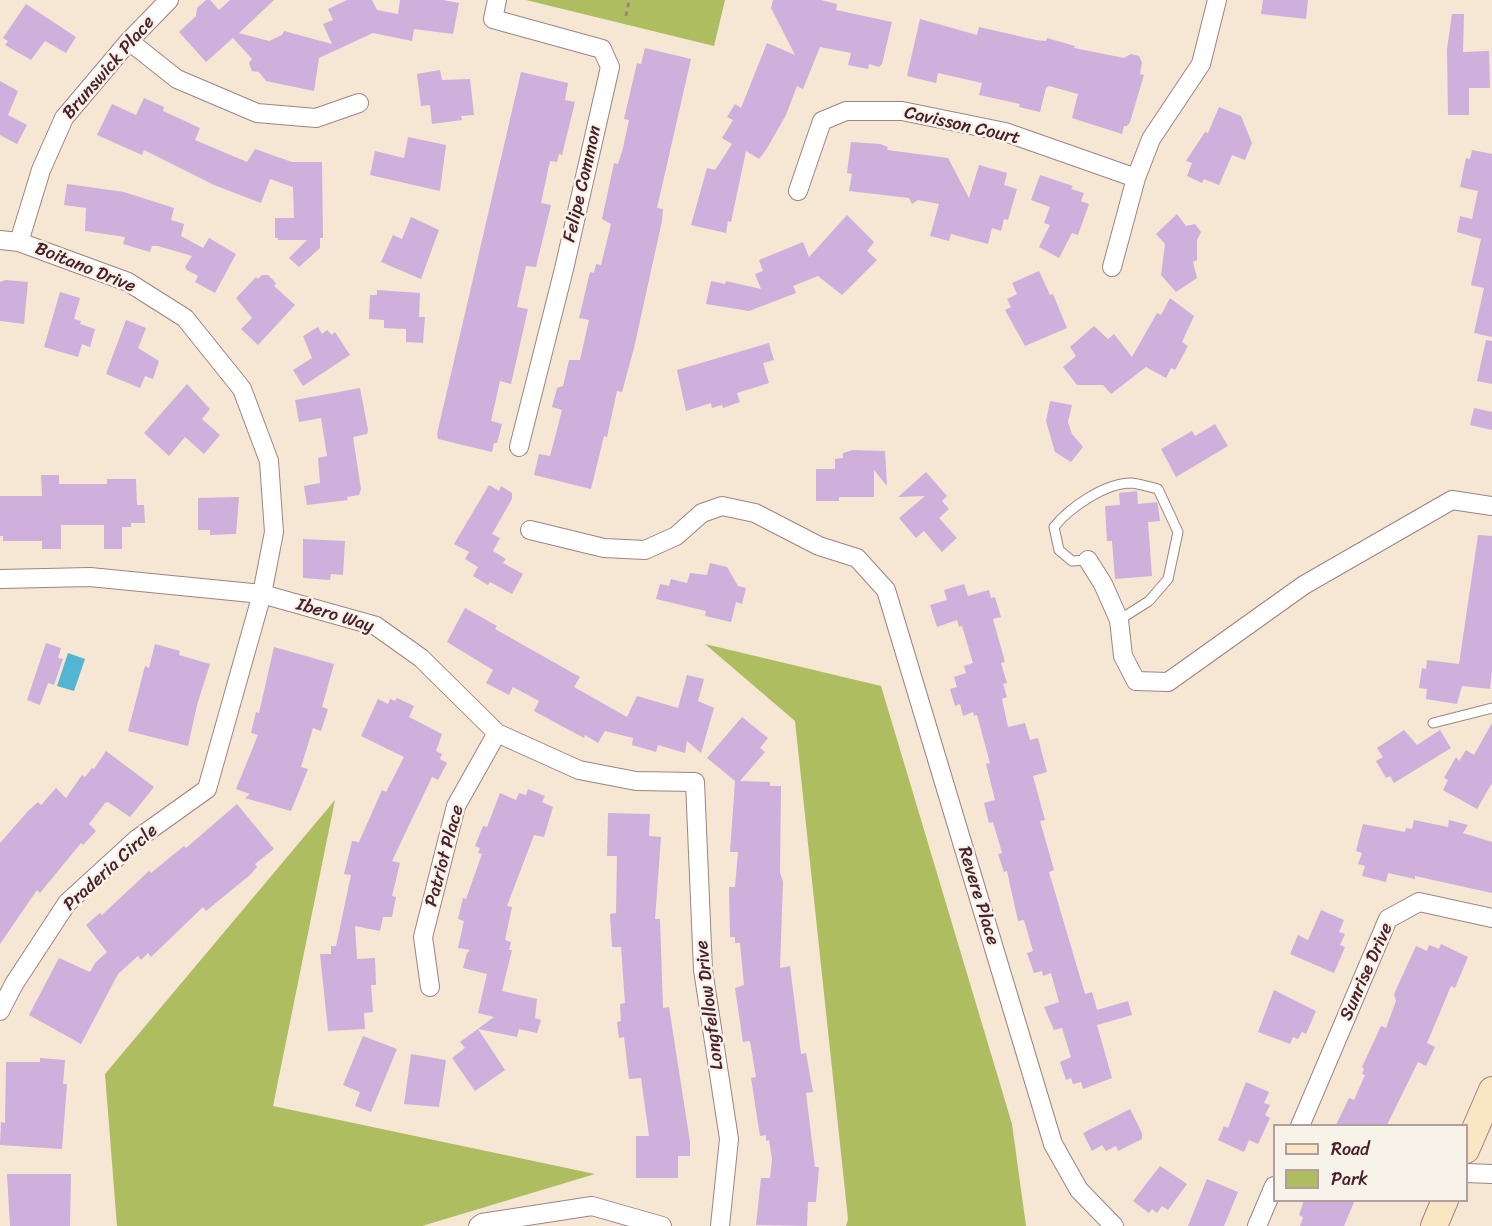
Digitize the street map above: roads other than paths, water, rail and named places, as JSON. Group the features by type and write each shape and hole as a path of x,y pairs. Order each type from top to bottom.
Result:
{"main road":[{"path":"1468,1148 1492,1090"},
{"path":"1434,1226 1444,1202"}],"street":[{"name":"Brunswick Place","path":"19,242 41,170 64,118 129,41 169,0"},
{"name":"Felipe Common","path":"497,0 493,19 602,50 610,67 564,268 519,447"},
{"path":"1112,267 1136,178 1151,139 1201,64 1217,0"},
{"path":"129,41 177,79 257,112 316,118 359,103"},
{"name":"Cavisson Court","path":"798,191 822,121 846,111 902,111 1005,132 1136,178"},
{"name":"Boitano Drive","path":"0,240 19,242 128,282 185,318 243,389 269,461 274,532 262,594"},
{"path":"1088,560 1103,584 1119,620 1123,656 1136,681 1168,682 1304,585 1452,500 1492,506"},
{"name":"Revere Place","path":"530,530 604,548 645,550 676,536 702,513 722,506 755,513 819,546 857,558 885,590 1053,1144 1078,1190 1114,1226"},
{"name":"Ibero Way","path":"0,579 90,577 262,594 376,626 422,658 497,733 579,770 636,781 695,782"},
{"name":"Praderia Circle","path":"0,1011 14,984 67,903 137,839 207,789 262,594"},
{"name":"Patriot Place","path":"430,987 423,937 456,806 497,733"},
{"name":"Longfellow Drive","path":"695,782 703,970 729,1139 720,1226"},
{"name":"Sunrise Drive","path":"1300,1124 1388,919 1419,902 1492,918"},
{"path":"1468,1173 1492,1174"},
{"path":"1257,1226 1273,1190"},
{"path":"478,1226 482,1223 592,1206 662,1226"}],"lane":[{"path":"1088,560 1072,561 1059,550 1054,527 1067,511 1103,491 1130,483 1158,489 1178,532 1168,579 1149,601 1119,620"},
{"path":"1433,723 1492,708"}],"water":[{"path":"68,653 85,659 74,691 57,686"}]}
